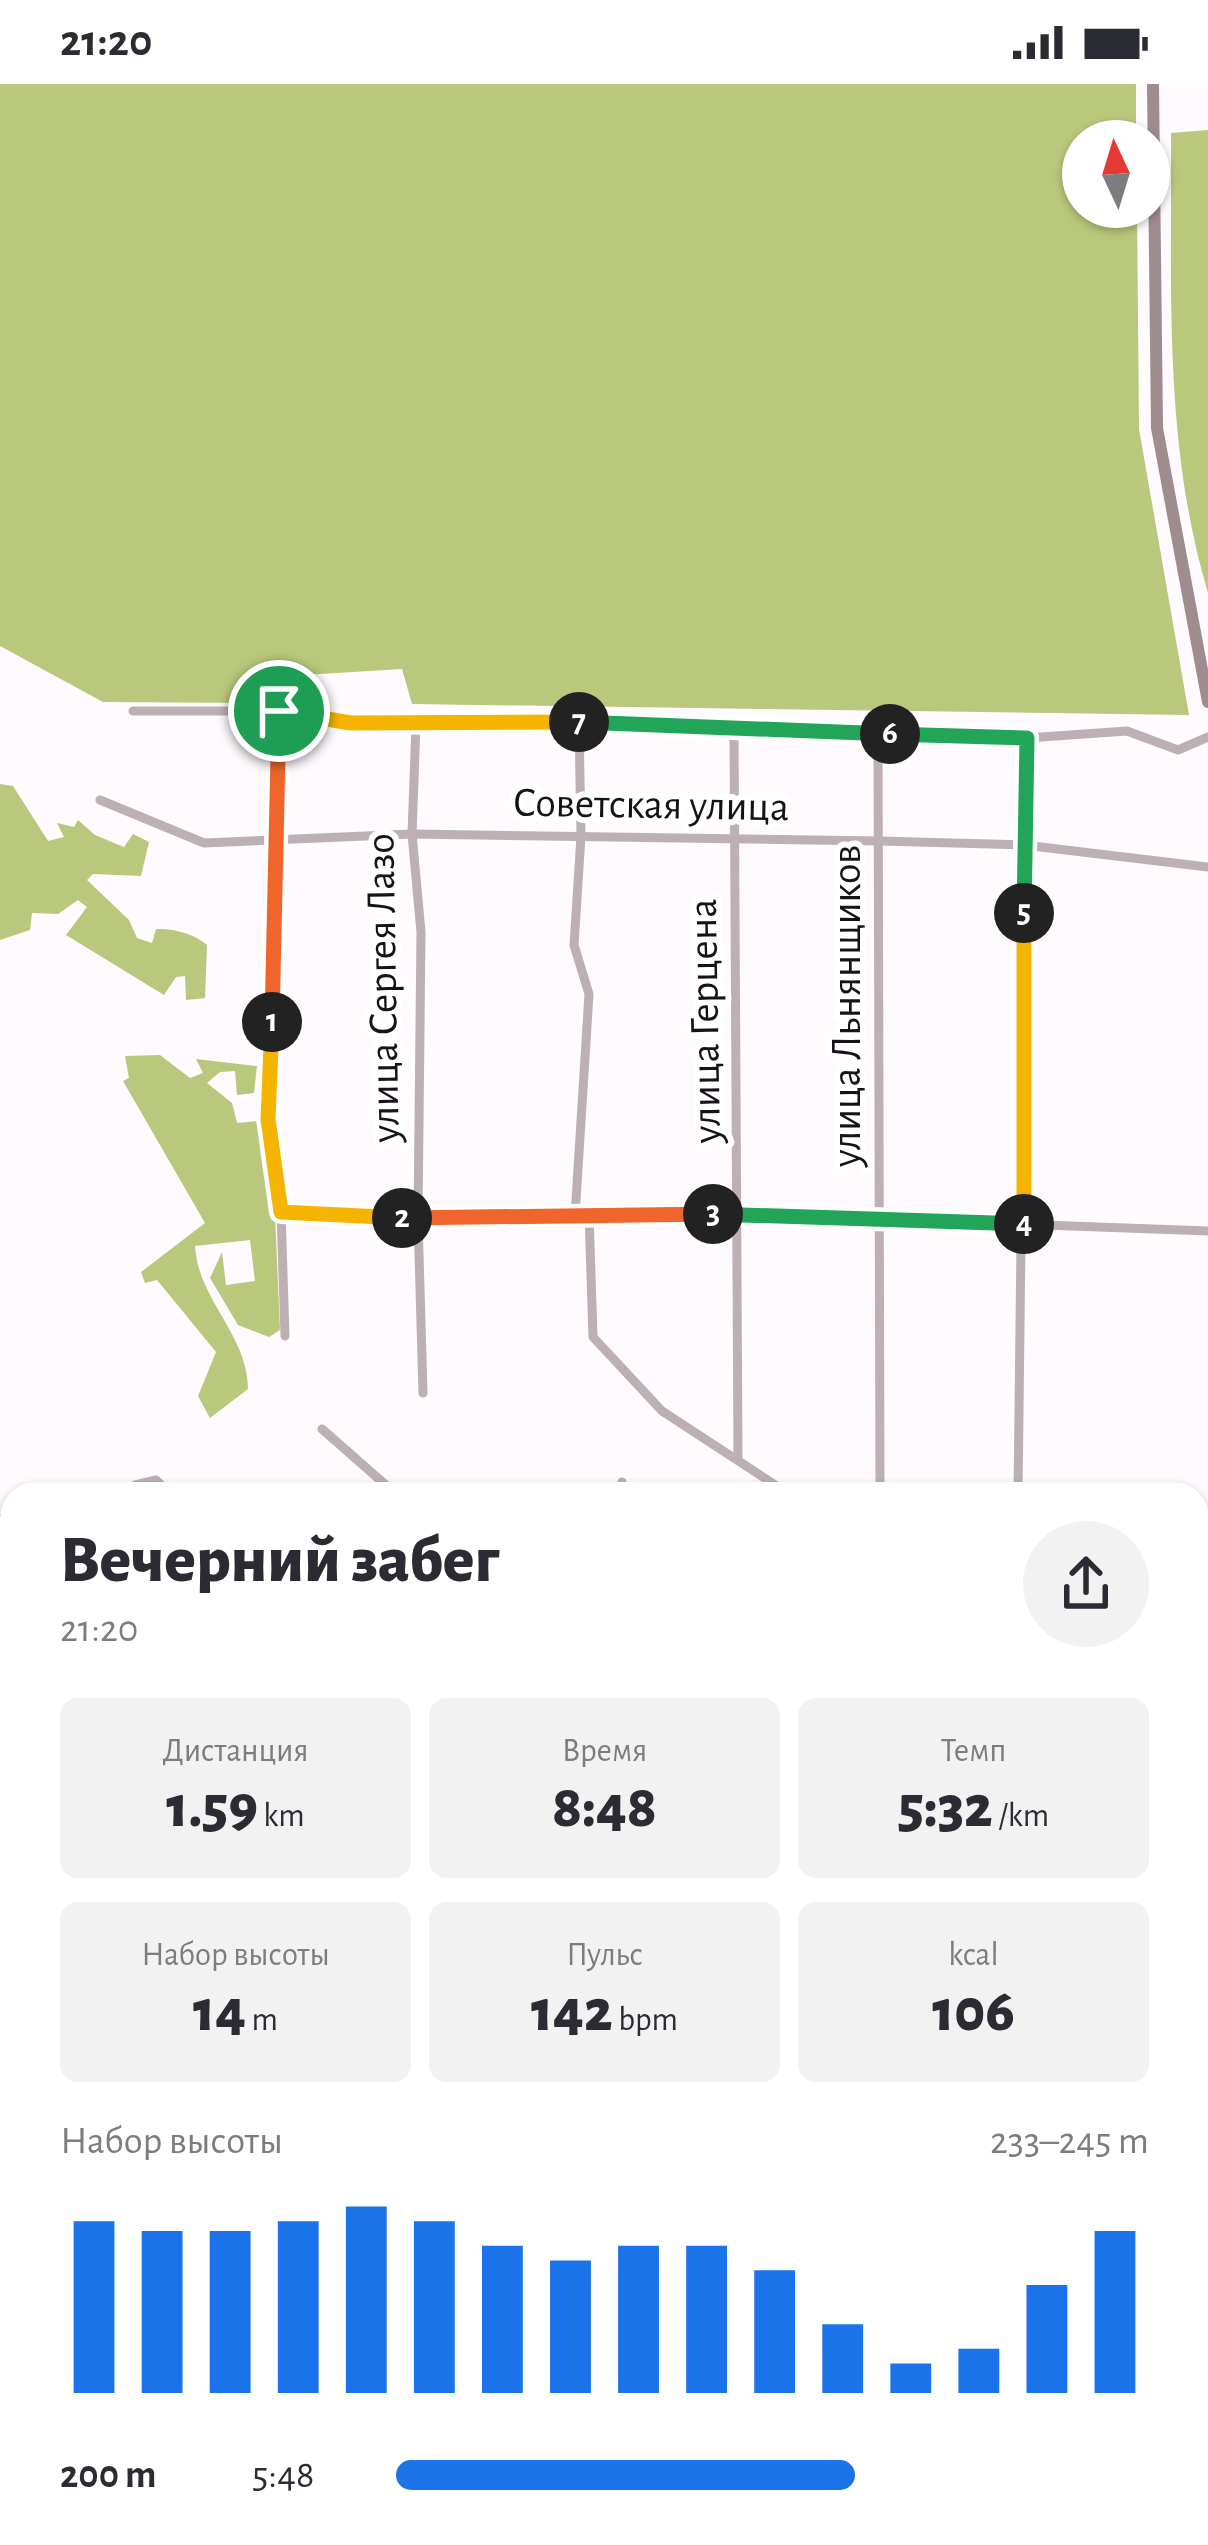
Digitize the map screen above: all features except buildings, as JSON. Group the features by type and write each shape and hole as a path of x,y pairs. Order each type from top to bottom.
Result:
{"main road":[{"path":"1153,84 1157,428 1208,702"}],"street":[{"path":"133,711 279,711 351,723 416,725 579,722 1027,738 1127,731 1178,750 1208,736"},
{"path":"279,711 268,1119 281,1212 285,1336"},
{"path":"575,1216 589,994 574,945 581,836 579,722"},
{"name":"улица Сергея Лазо","path":"416,725 412,834 421,932 418,1219 423,1393"},
{"name":"улица Герцена","path":"734,728 738,1457"},
{"name":"улица Льнянщиков","path":"878,734 880,1482"},
{"path":"1018,1482 1027,738"},
{"name":"Советская улица","path":"100,800 204,842 412,834 880,841 1024,845 1208,867"},
{"path":"281,1212 418,1219 739,1214 1208,1231"},
{"path":"590,1214 593,1336 662,1411 772,1482"},
{"path":"322,1430 382,1482"}],"green space":[{"path":"0,84 1136,84 1136,120 1062,120 1062,228 1137,228 1139,429 1189,715 412,704 402,669 304,675 270,703 103,702 0,646"},
{"path":"1208,130 1208,593 1183,479 1177,422 1171,133"},
{"path":"0,784 13,786 48,841 64,837 57,823 74,827 78,820 95,835 124,847 133,834 149,842 141,876 93,874 87,880 129,920 137,938 152,943 156,929 169,930 207,945 205,998 186,1000 185,976 176,977 164,995 66,935 87,907 78,900 58,914 32,913 30,930 0,940"},
{"path":"160,1055 190,1078 203,1073 196,1059 257,1066 254,1093 237,1095 235,1071 220,1072 207,1083 232,1103 237,1123 259,1121 275,1214 280,1330 269,1337 238,1325 210,1278 222,1252 226,1285 255,1281 250,1240 195,1246 205,1284 240,1351 248,1389 210,1418 198,1396 216,1352 157,1280 145,1283 141,1272 205,1223 123,1081 129,1078 125,1056"}],"route":[{"path":"279,711 351,723 652,721 1027,738 1024,1224 739,1214 418,1219 281,1212 268,1119 279,711"}]}
